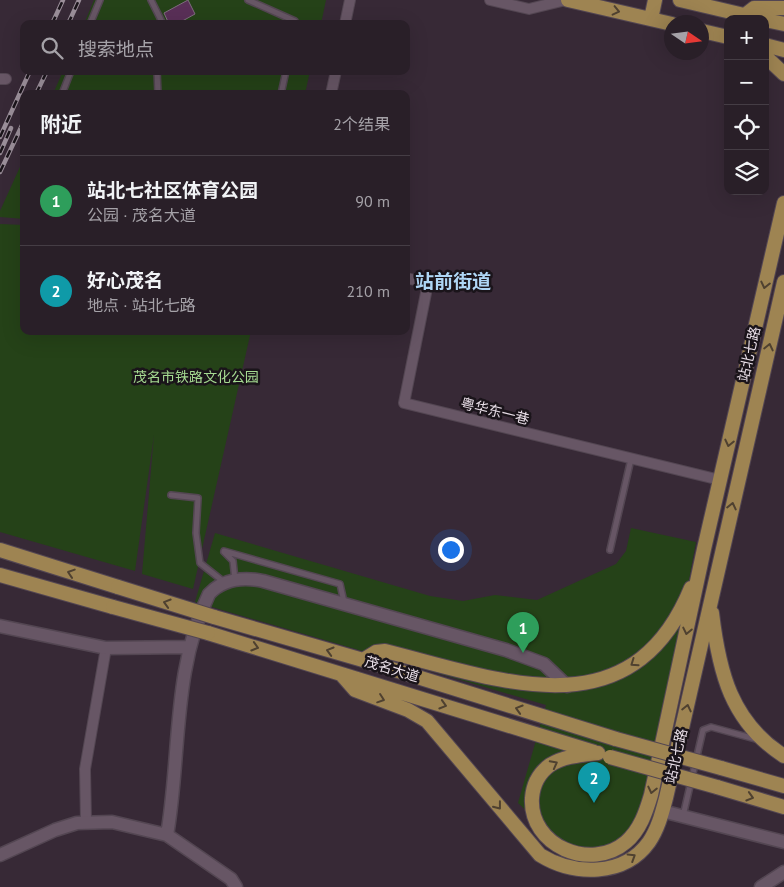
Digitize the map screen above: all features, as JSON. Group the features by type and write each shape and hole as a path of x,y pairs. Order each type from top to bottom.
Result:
{"main road":[{"path":"567,0 664,22"},
{"path":"651,19 655,0"},
{"path":"680,0 745,15 754,8 784,8"},
{"path":"769,21 784,24"},
{"path":"709,33 724,36"},
{"path":"769,47 784,50"},
{"path":"769,60 784,74"},
{"name":"站北七路","path":"604,755 555,762 542,771 533,789 532,808 535,823 552,842 570,851 594,854 611,851 626,842 643,820 651,795 704,549 784,204"},
{"path":"770,265 784,268"},
{"name":"站北七路","path":"341,674 355,690 408,710 427,722 532,848 550,861 586,871 599,870 629,860 649,842 662,811 784,282"},
{"path":"737,409 754,413"},
{"path":"362,660 376,652 385,652 496,679 546,687 567,686 595,681 617,674 649,652 678,615 696,575 704,549"},
{"name":"茂名大道","path":"0,550 616,739 784,786"},
{"name":"茂名大道","path":"0,575 208,633 604,755 784,807"},
{"path":"711,602 719,662 728,687 738,708 764,742 784,756"}],"street":[{"path":"347,20 350,0"},
{"path":"490,0 529,9 567,0"},
{"path":"332,90 335,75"},
{"name":"粤华东一巷","path":"410,279 428,283 404,403 720,480"},
{"path":"167,835 178,712 189,647 209,594 213,589 231,582 252,579 263,581 517,654 544,664 567,686"},
{"path":"0,626 106,648 189,647"},
{"path":"86,822 85,769 106,648"},
{"path":"662,811 784,842"},
{"path":"0,855 55,830 86,822 112,822 167,835 231,878 236,887"},
{"path":"760,887 784,872"}],"lane":[{"path":"92,20 100,0"},
{"path":"151,0 161,20"},
{"path":"248,0 293,20"},
{"path":"64,90 69,75"},
{"path":"157,75 158,90"},
{"path":"282,90 285,75"},
{"path":"610,550 631,459"},
{"path":"171,495 198,498 196,533 200,563 210,573 231,582 233,562 224,551 340,584 344,605"},
{"path":"683,816 702,732 705,728 715,728 764,742"}],"green space":[{"path":"94,0 326,0 322,20 86,20"},
{"path":"61,75 309,75 306,90 55,90"},
{"path":"20,167 20,219 0,217 0,211"},
{"name":"茂名市铁路文化公园","path":"0,224 20,225 20,335 250,335 193,589 142,574 154,435 135,571 0,532"},
{"path":"631,528 696,542 671,681 643,802 629,833 616,844 602,850 589,850 566,842 545,828 518,803 546,705 195,602 215,533 430,596 463,601 495,595 537,600 616,564 626,551"}],"building":[{"path":"188,0 195,14 184,20 167,20 164,13"}],"railway":[{"path":"54,20 63,0"},
{"path":"70,20 79,0"},
{"path":"21,90 28,75"},
{"path":"38,90 45,75"},
{"path":"0,137 20,93"},
{"path":"0,153 11,128"},
{"path":"0,172 20,130"}],"place":[{"name":"站北七社区体育公园","path":"523,653"},
{"name":"好心茂名","path":"594,803"}],"district":[{"name":"站前街道","path":"453,281"}]}
